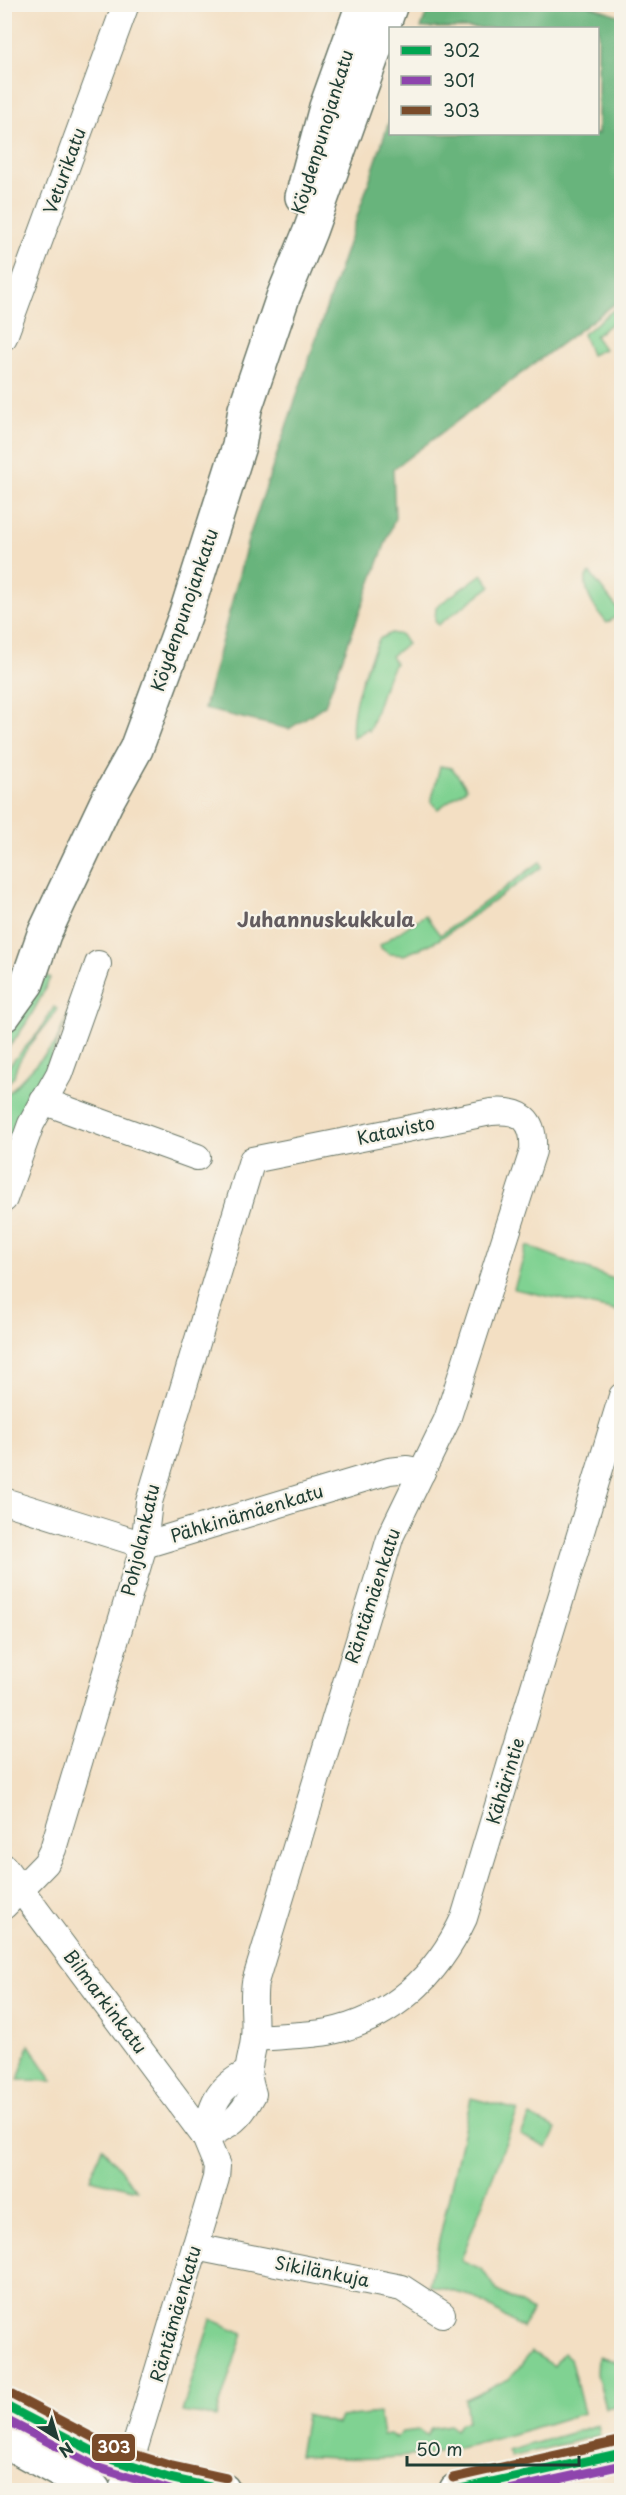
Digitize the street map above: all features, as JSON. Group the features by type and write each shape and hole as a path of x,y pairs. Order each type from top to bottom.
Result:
{"main road":[{"name":"Köydenpunojankatu","path":"284,297 292,238 305,181 326,107 363,4"},
{"name":"Köydenpunojankatu","path":"4,1015 27,982 44,934 106,803 136,749 185,616 239,446 245,409 391,4"},
{"name":"Köydenpunojankatu","path":"4,976 44,934"},
{"path":"4,2405 76,2444 126,2478 223,2490"},
{"path":"4,2440 94,2490"},
{"path":"456,2490 621,2453"}],"street":[{"name":"Veturikatu","path":"4,337 126,4"},
{"path":"4,1199 31,1124 58,1074 98,964"},
{"path":"43,1101 197,1157"},
{"name":"Katavisto","path":"252,1160 491,1112 507,1111 520,1114 532,1130"},
{"name":"Räntämäenkatu","path":"126,2478 216,2178 217,2166 205,2137 233,2123 246,2108 253,2094 247,2073 254,2038 252,2007 255,1982 391,1535 450,1410 533,1151 532,1130"},
{"name":"Pohjolankatu","path":"12,1898 46,1863 53,1849 144,1545 149,1502 252,1160"},
{"name":"Kähärintie","path":"254,2038 327,2032 363,2022 382,2013 420,1984 453,1942 470,1898 621,1396"},
{"name":"Pähkinämäenkatu","path":"144,1545 388,1471 407,1469 422,1472"},
{"path":"4,1501 144,1545"},
{"name":"Bilmarkinkatu","path":"4,1867 12,1898 205,2137"},
{"name":"Sikilänkuja","path":"195,2247 402,2288 442,2314"}],"green space":[{"path":"430,4 588,5 621,16 621,299 393,469 395,518 325,705 289,729 204,709 248,540 389,122 389,135 599,135 599,27 421,27"},
{"path":"621,304 621,316 595,336 604,349 591,355 583,334"},
{"path":"590,573 621,613 607,623 589,596 586,577"},
{"path":"482,574 491,586 438,625 435,621 436,607"},
{"path":"391,633 401,635 407,644 391,656 395,663 385,683 369,731 367,729 353,738 352,726 356,700 364,674 379,639"},
{"path":"440,766 452,768 467,788 438,809 431,802"},
{"path":"540,862 542,867 438,940 404,955 389,954 381,948 380,945 425,915 440,935"},
{"path":"45,975 50,978 41,996 27,1022 9,1047 5,1043 4,1033"},
{"path":"74,1000 49,1063 54,1068 5,1175 5,1097 56,1043"},
{"path":"54,1007 57,1009 52,1017 20,1060 14,1077 5,1085 5,1070 39,1032"},
{"path":"527,1246 621,1282 621,1312 514,1289"},
{"path":"29,2045 53,2081 18,2080"},
{"path":"471,2098 518,2110 461,2260 482,2269 496,2290 533,2311 522,2328 474,2297 429,2285"},
{"path":"530,2116 556,2129 547,2148 521,2135"},
{"path":"102,2147 137,2190 90,2179"},
{"path":"211,2319 243,2333 216,2417 182,2412"},
{"path":"532,2352 554,2366 563,2353 570,2358 584,2413 482,2443 440,2452 359,2459 299,2456 306,2415 337,2424 340,2417 379,2413 383,2435 390,2434 396,2439 402,2432 419,2430 426,2435 431,2428 449,2425 456,2430 461,2423 468,2422 465,2399 509,2379"},
{"path":"598,2357 621,2363 621,2405 606,2408 597,2374"},
{"path":"598,2425 600,2435 511,2457 508,2451"}],"transit line":[{"name":"303","path":"10,2394 109,2446 172,2466 226,2478"},
{"name":"302","path":"4,2405 104,2457 169,2478 223,2490"},
{"name":"301","path":"4,2419 99,2468 170,2490"},
{"name":"303","path":"453,2478 619,2441"},
{"name":"302","path":"456,2490 622,2453"},
{"name":"301","path":"509,2490 622,2465"}],"district":[{"name":"Juhannuskukkula","path":"326,920"}]}
